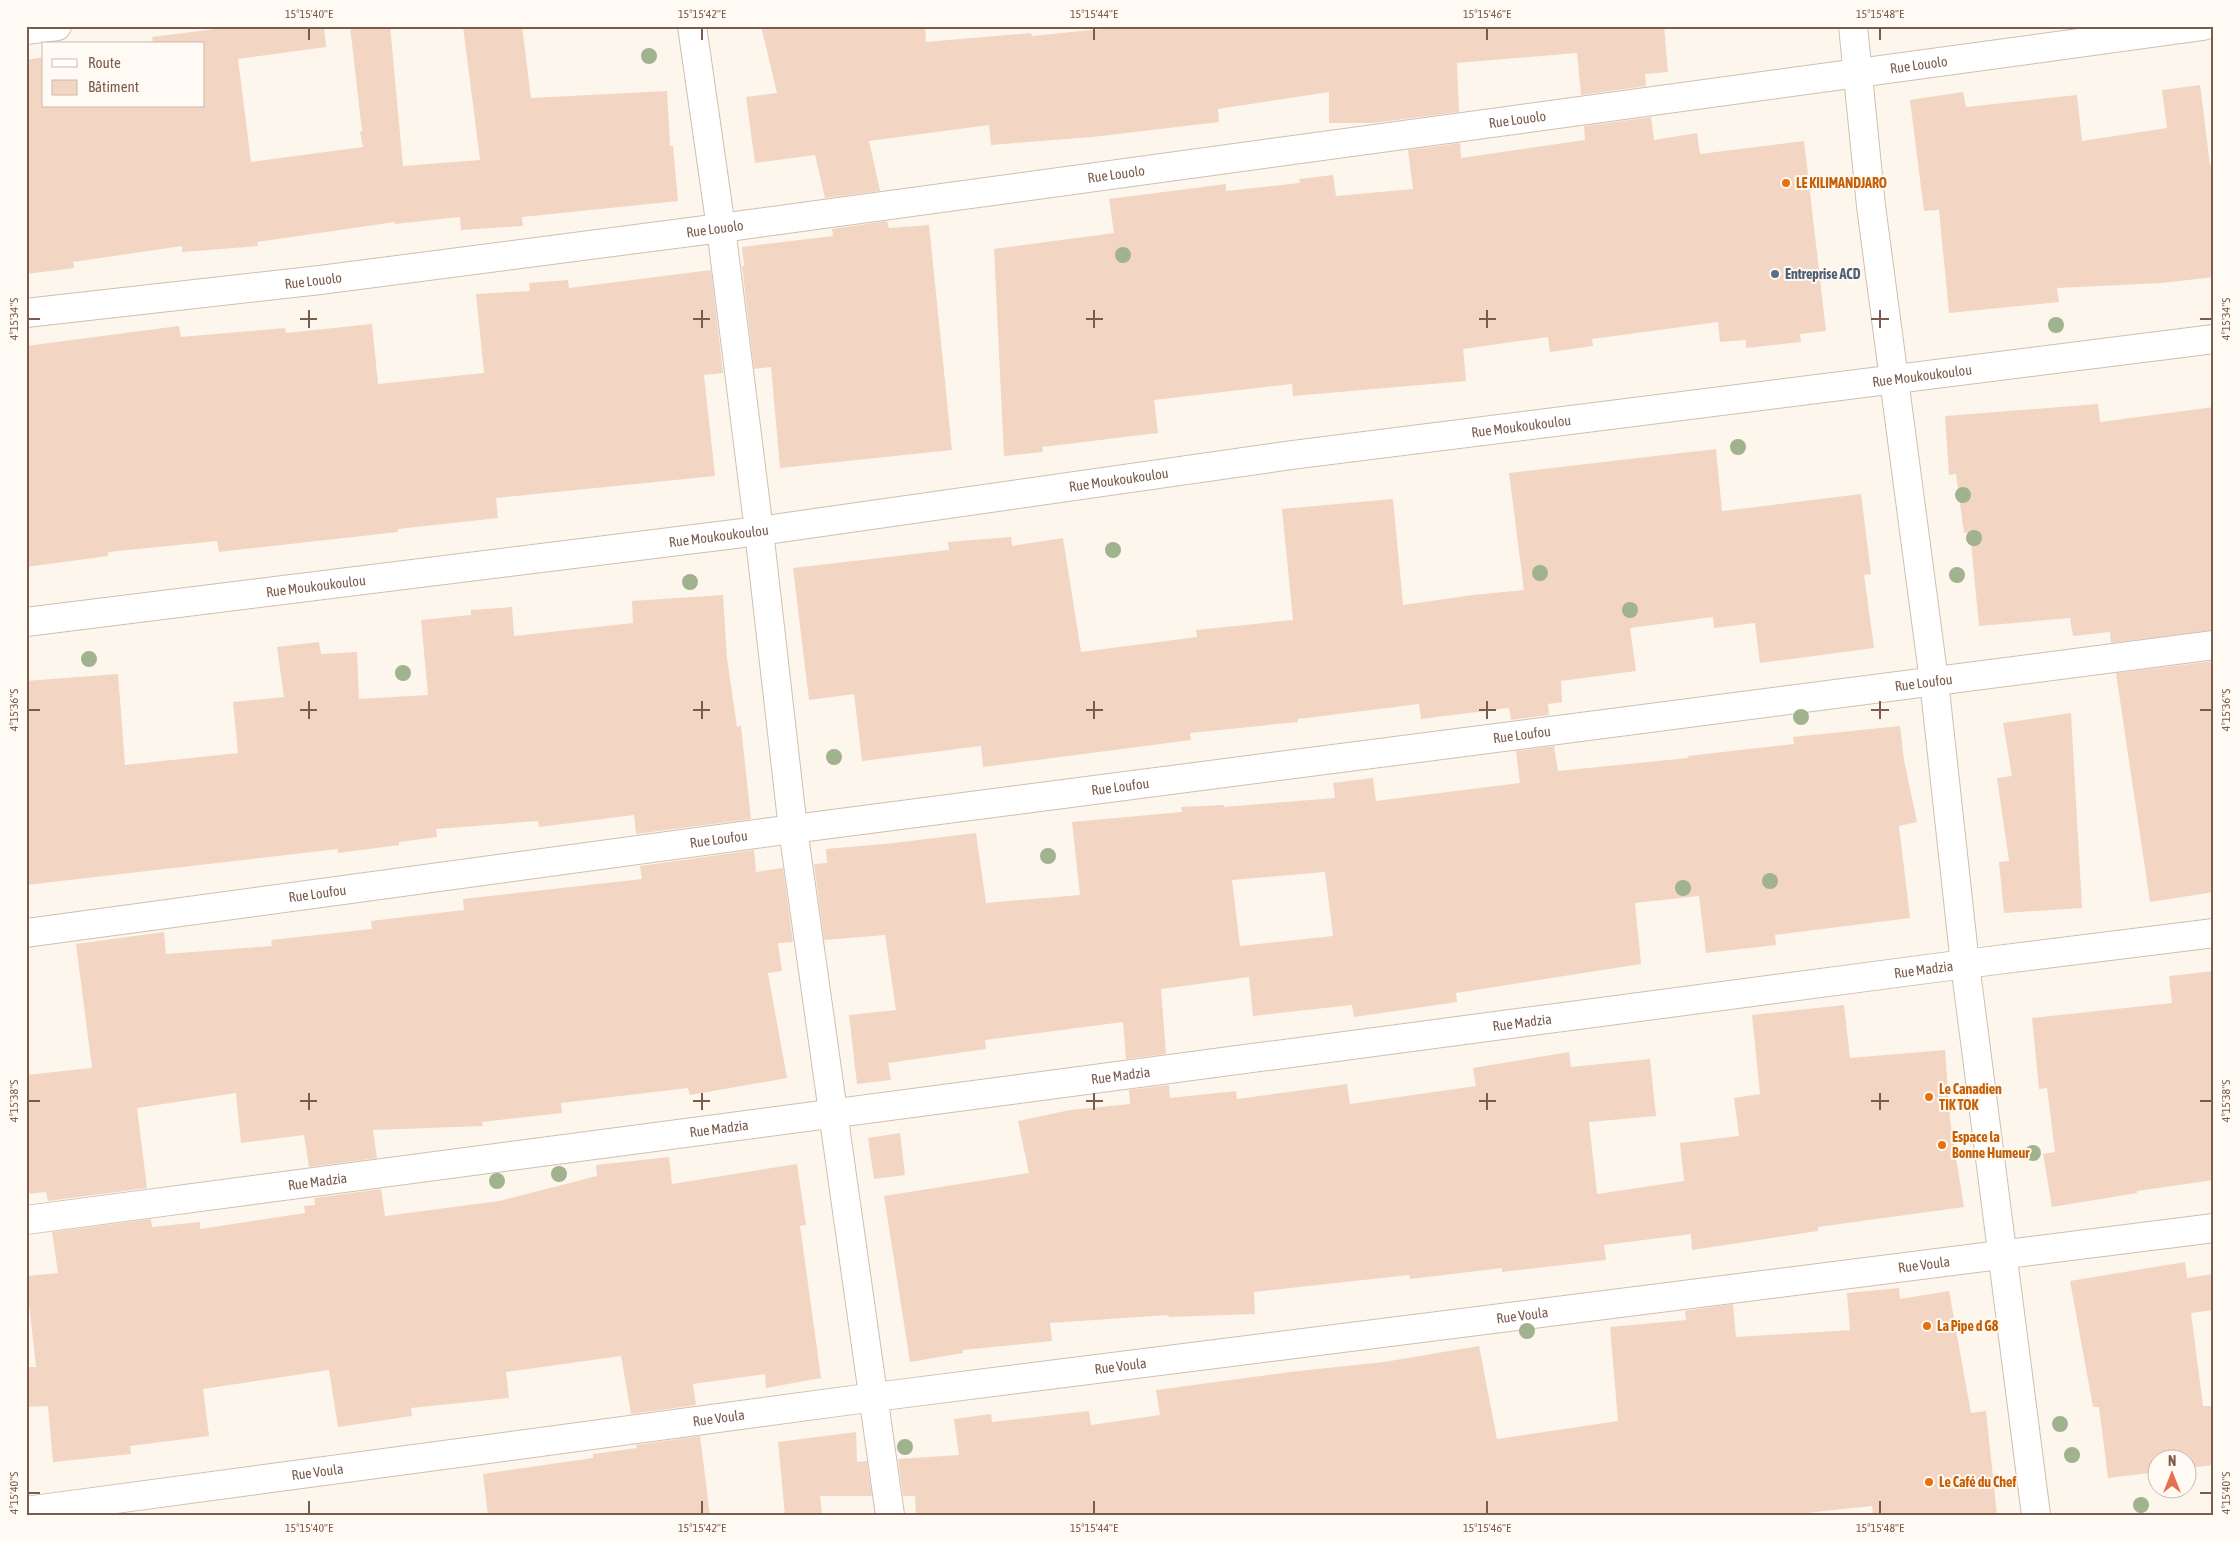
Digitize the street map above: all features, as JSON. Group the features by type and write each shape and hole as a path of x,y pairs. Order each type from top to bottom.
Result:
{"street":[{"path":"26,30 57,26"},
{"path":"692,26 721,228 759,531 793,829 835,1114 890,1515"},
{"path":"1853,26 1871,206 1934,680 1966,964 2036,1515"},
{"name":"Rue Louolo","path":"26,313 320,280 721,228 2203,26"},
{"name":"Rue Moukoukoulou","path":"26,622 759,531 1292,455 2214,339"},
{"name":"Rue Loufou","path":"26,932 793,829 2214,645"},
{"name":"Rue Madzia","path":"26,1220 1966,964 2214,933"},
{"name":"Rue Voula","path":"26,1511 875,1397 2214,1228"}],"building":[{"path":"239,26 324,26 326,47 238,59 251,162 363,147 350,26 390,26 403,166 480,160 463,26 522,26 531,98 667,91 670,146 673,146 678,201 522,217 523,226 461,230 460,217 395,224 395,222 257,242 258,246 182,252 182,246 73,262 74,268 26,274 26,60 42,57 42,108 205,108 205,42 146,42 153,41 152,37"},
{"path":"761,26 925,26 926,42 1031,33 1032,36 1131,26 1664,26 1668,72 1645,74 1646,86 1581,95 1577,53 1457,63 1459,112 1373,123 1329,123 1329,92 1218,109 1219,122 1092,137 991,145 989,125 869,141 880,191 825,198 815,155 755,163 746,97 777,93"},
{"path":"2200,85 2210,165 2214,164 2214,277 2162,283 2057,288 2059,302 1949,313 1939,210 1924,211 1910,100 1963,92 1966,107 2077,95 2082,141 2167,128 2162,90"},
{"path":"1651,117 1654,140 1697,133 1700,154 1804,141 1826,331 1800,334 1801,342 1746,348 1746,340 1720,342 1718,322 1592,339 1593,346 1550,352 1548,337 1463,349 1466,381 1293,396 1292,384 1154,400 1158,433 1042,447 1043,452 1004,456 994,249 1114,233 1109,199 1226,184 1226,191 1300,183 1299,179 1333,175 1336,196 1413,189 1408,150 1460,143 1461,158 1585,140 1584,126"},
{"path":"887,221 889,228 929,225 952,450 780,468 771,367 754,369 742,266 744,266 742,247 833,236 832,229"},
{"path":"711,270 723,373 704,375 715,476 496,498 498,518 398,529 398,532 219,552 217,541 108,552 108,556 26,567 26,346 179,326 181,337 285,328 286,333 372,324 378,384 484,373 476,294 530,291 529,283 568,280 569,288"},
{"path":"2098,404 2100,422 2214,407 2214,630 2111,643 2110,632 2073,636 2070,618 1979,626 1970,532 1964,533 1956,474 1949,475 1945,416"},
{"path":"1716,449 1722,511 1861,494 1871,574 1864,575 1874,648 1760,663 1755,623 1714,628 1713,617 1630,628 1636,671 1561,681 1562,702 1548,704 1549,715 1511,720 1509,708 1421,719 1419,704 1298,719 1298,722 1190,733 1191,740 983,767 981,746 862,761 854,694 809,700 793,568 949,550 948,542 1011,537 1012,546 1063,538 1081,652 1197,637 1196,630 1293,620 1282,509 1393,499 1403,605 1524,590 1509,473"},
{"path":"723,595 727,658 737,727 741,726 751,819 636,834 634,815 539,827 538,821 436,829 437,837 399,842 399,845 338,853 338,849 26,885 26,681 118,674 125,765 238,753 233,702 284,697 277,647 319,642 321,654 357,652 359,699 428,695 421,620 471,615 471,610 512,607 514,636 633,623 632,601"},
{"path":"2214,661 2214,892 2150,902 2116,673"},
{"path":"2071,713 2082,908 2004,913 1999,862 2009,861 1997,778 2012,776 2003,723"},
{"path":"1900,726 1904,760 1917,822 1899,826 1910,918 1775,935 1776,945 1706,953 1699,896 1635,903 1641,964 1456,993 1457,1002 1354,1017 1352,1005 1253,1016 1249,977 1161,989 1166,1054 1126,1059 1123,1022 985,1040 986,1049 888,1063 891,1080 857,1084 849,1015 896,1010 885,935 824,940 814,864 827,863 826,849 976,833 986,903 1080,895 1072,822 1182,812 1181,807 1224,805 1224,807 1335,798 1333,783 1373,778 1376,801 1520,783 1516,751 1554,746 1558,771 1688,758 1688,756 1794,744 1793,737","holes":["1325,872 1333,936 1240,946 1232,880"]},
{"path":"754,850 756,872 783,868 793,942 778,943 782,971 768,973 787,1078 690,1095 688,1088 561,1103 562,1113 482,1122 483,1126 373,1130 377,1158 309,1167 304,1135 241,1143 236,1093 137,1108 147,1188 48,1201 46,1192 26,1194 26,1075 92,1068 76,944 164,932 166,954 272,946 271,940 372,929 371,921 464,910 463,899 642,879 640,866"},
{"path":"2214,971 2214,1180 2137,1191 2137,1193 2052,1207 2043,1154 2055,1152 2047,1088 2039,1089 2032,1018 2172,1003 2169,976"},
{"path":"1844,1005 1850,1058 1945,1050 1950,1120 1964,1207 1818,1227 1818,1231 1692,1250 1691,1234 1604,1245 1606,1260 1502,1272 1502,1268 1410,1279 1409,1275 1254,1292 1255,1314 1169,1317 1168,1315 1050,1323 1052,1341 963,1350 963,1353 910,1362 884,1196 1029,1173 1018,1121 1070,1110 1130,1104 1129,1090 1169,1085 1170,1098 1236,1091 1237,1099 1347,1084 1350,1104 1476,1086 1473,1068 1569,1052 1571,1067 1650,1059 1656,1116 1589,1122 1597,1194 1684,1181 1680,1143 1739,1136 1734,1098 1760,1094 1752,1015"},
{"path":"900,1133 905,1175 874,1179 868,1138"},
{"path":"669,1157 672,1184 797,1164 806,1225 800,1226 821,1378 766,1388 765,1374 693,1384 696,1405 631,1414 621,1356 506,1372 509,1398 411,1408 412,1416 338,1427 329,1370 203,1389 209,1436 130,1446 131,1454 53,1462 48,1406 26,1407 26,1367 36,1367 26,1276 58,1273 52,1232 151,1219 152,1227 200,1222 200,1229 305,1213 304,1206 315,1205 314,1198 381,1189 385,1216 499,1201 597,1176 596,1165"},
{"path":"2185,1262 2187,1278 2214,1274 2214,1310 2191,1313 2203,1406 2214,1406 2214,1465 2198,1467 2198,1448 2148,1448 2148,1473 2108,1478 2099,1407 2093,1407 2070,1281"},
{"path":"1899,1288 1900,1299 1949,1291 1971,1413 1986,1411 1997,1515 1873,1515 1872,1506 1787,1515 916,1515 915,1496 903,1496 898,1459 959,1455 954,1419 991,1414 992,1422 1089,1411 1091,1425 1160,1415 1156,1390 1290,1372 1384,1362 1479,1346 1497,1439 1618,1421 1610,1327 1686,1320 1685,1311 1733,1304 1736,1337 1850,1330 1847,1293"},
{"path":"856,1432 857,1462 867,1461 872,1496 820,1496 822,1515 785,1515 778,1442"},
{"path":"700,1436 710,1515 488,1515 483,1474 593,1458 593,1454 637,1448 636,1445"}],"place":[{"name":"LE KILIMANDJARO","path":"1786,183"},
{"name":"Entreprise ACD","path":"1775,274"},
{"name":"Le Canadien TIK TOK","path":"1929,1097"},
{"name":"Espace la Bonne Humeur","path":"1942,1145"},
{"name":"La Pipe d G8","path":"1927,1326"},
{"name":"Le Café du Chef","path":"1929,1482"}]}
